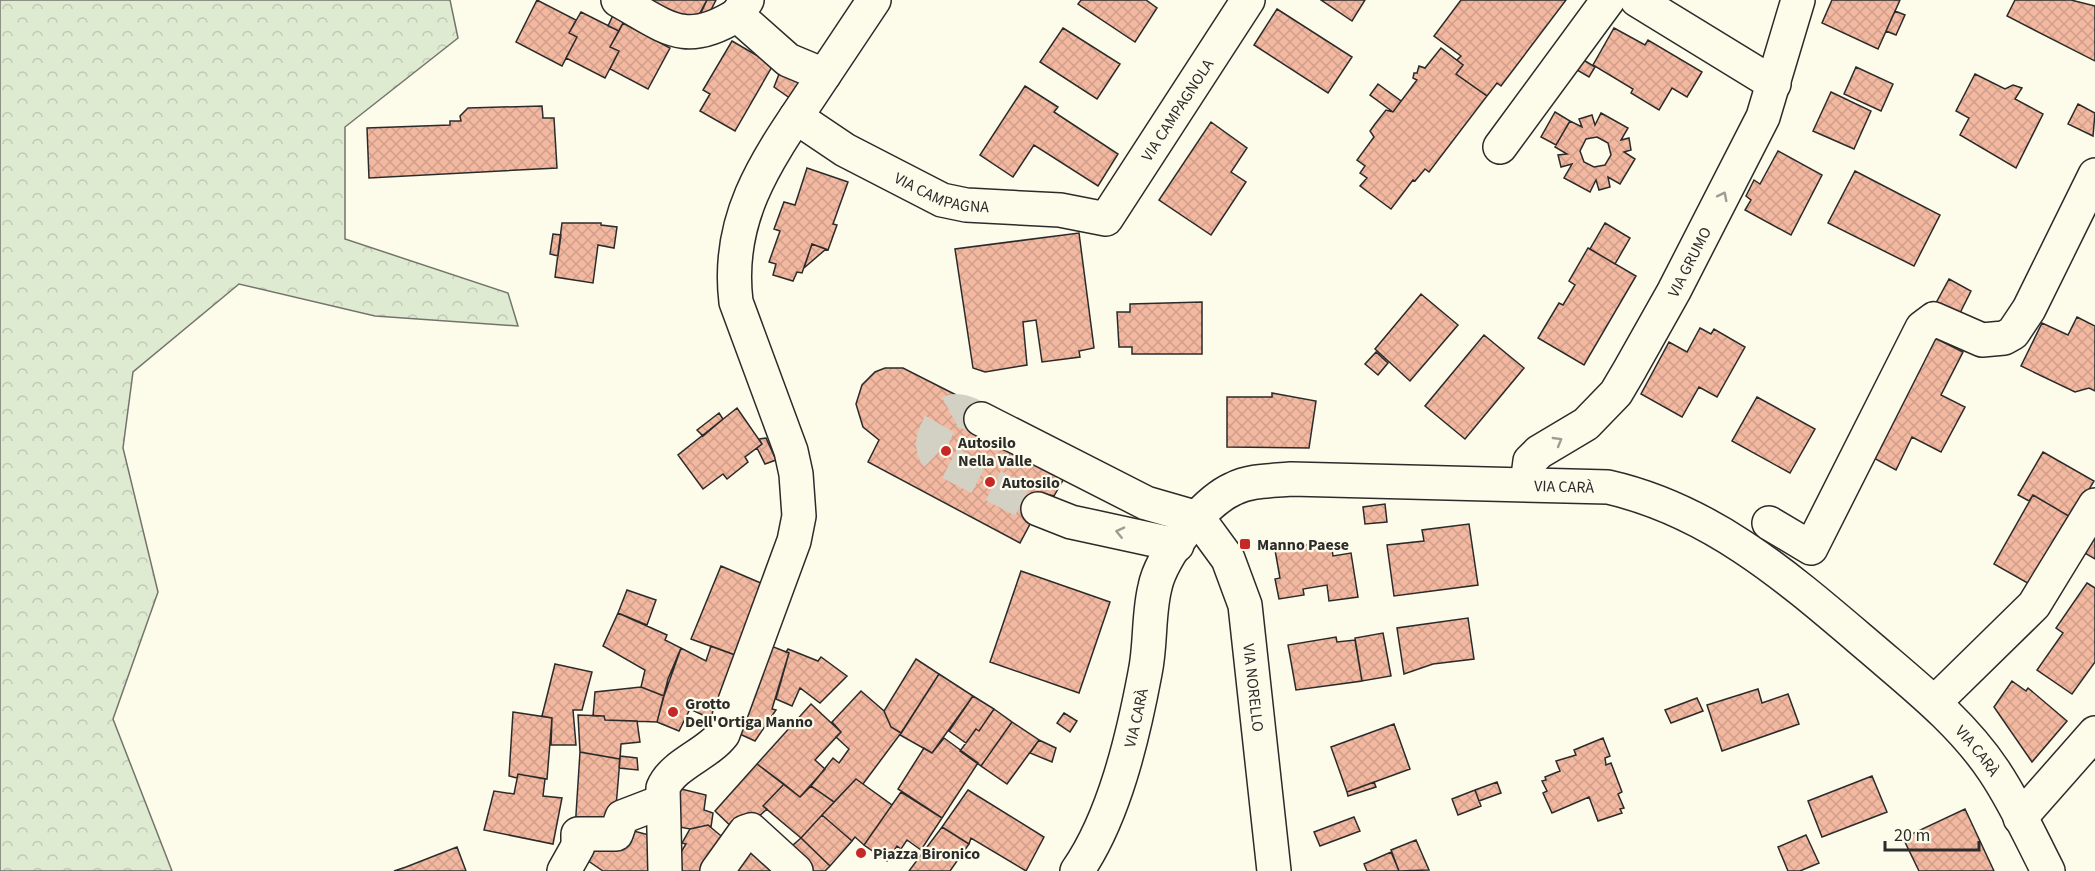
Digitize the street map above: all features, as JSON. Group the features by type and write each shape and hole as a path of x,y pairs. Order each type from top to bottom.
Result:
{"street":[{"path":"618,0 669,28 689,33 712,29 742,8 788,60 824,75"},
{"path":"669,869 662,802 663,788 670,777 716,743 723,734 794,541 799,516 799,495 790,451 736,302 733,276 740,226 748,199 758,178 874,0"},
{"name":"VIA CAMPAGNOLA","path":"1106,219 1248,0"},
{"path":"1500,147 1608,0"},
{"path":"1637,0 1774,84"},
{"name":"VIA GRUMO","path":"1527,484 1530,461 1539,452 1586,424 1616,393 1674,291 1758,127 1774,84 1798,0"},
{"name":"VIA CAMPAGNA","path":"796,117 844,150 942,200 966,205 1049,208 1085,213 1106,219"},
{"path":"1769,523 1811,548 1922,328 1934,319 1982,340 2004,338 2013,333 2029,309 2095,175"},
{"path":"981,419 1146,503 1198,518"},
{"name":"VIA CARÀ","path":"1077,871 1102,828 1121,766 1147,663 1154,590 1164,560 1213,502 1231,489 1250,483 1291,479 1527,484 1616,489 1633,493 1704,522 1776,568 1935,702 1993,770 2048,871"},
{"path":"1935,702 2034,605 2095,505"},
{"path":"1038,509 1071,522 1177,545"},
{"name":"VIA NORELLO","path":"1198,518 1228,559 1245,605 1274,871"},
{"path":"2020,818 2095,733"},
{"path":"564,871 573,860 578,846 578,834 616,834 622,817 662,802"},
{"path":"717,871 745,832 751,830 796,871"}],"green space":[{"path":"0,0 450,0 458,38 345,127 345,239 508,293 518,326 375,316 239,284 133,372 123,448 158,592 113,719 172,871 0,871"}],"building":[{"path":"537,0 576,20 569,33 577,37 562,66 516,42"},
{"path":"650,0 707,0 694,24"},
{"path":"707,0 716,0 707,18 700,15"},
{"path":"1081,0 1146,0 1157,8 1135,42 1078,4"},
{"path":"1321,0 1365,0 1352,21"},
{"path":"1461,0 1566,0 1501,86 1497,83 1487,96 1456,74 1463,65 1457,60 1461,56 1434,36"},
{"path":"1832,0 1900,0 1878,49 1822,23"},
{"path":"2015,0 2071,0 2095,6 2095,61 2007,16"},
{"path":"1277,9 1352,57 1328,93 1254,45"},
{"path":"615,11 626,17 619,31 608,26"},
{"path":"1895,11 1905,15 1896,35 1886,31"},
{"path":"581,12 619,31 610,47 619,51 605,78 566,58 577,37 569,33"},
{"path":"623,23 670,48 648,89 610,69 619,51 610,47"},
{"path":"1063,28 1120,64 1097,99 1040,62"},
{"path":"1614,28 1645,45 1648,40 1702,72 1687,97 1672,88 1659,110 1631,93 1633,89 1593,65"},
{"path":"732,41 773,65 735,131 700,111 710,94 703,90"},
{"path":"1441,48 1463,65 1456,74 1487,96 1429,172 1425,169 1415,181 1413,180 1391,209 1360,186 1367,178 1360,173 1365,166 1357,160 1374,137 1370,131 1375,124 1386,110 1393,112 1417,80 1413,78 1419,66 1425,68"},
{"path":"1582,59 1595,67 1589,77 1577,70"},
{"path":"1856,67 1893,84 1881,111 1844,94"},
{"path":"781,69 806,83 794,101 774,87"},
{"path":"1975,74 2005,89 2013,85 2022,88 2015,99 2043,114 2016,168 1960,135 1969,118 1956,111"},
{"path":"1378,84 1401,101 1393,112 1370,95"},
{"path":"1025,86 1058,107 1054,112 1118,154 1098,186 1034,145 1013,177 980,155"},
{"path":"1831,92 1871,111 1854,149 1813,131"},
{"path":"2078,104 2095,113 2093,136 2068,124"},
{"path":"542,106 543,118 554,118 557,168 369,178 367,128 450,125 450,121 461,121 460,116 468,108"},
{"path":"1555,112 1570,121 1556,145 1541,137"},
{"path":"1601,113 1628,128 1621,140 1629,138 1631,150 1624,152 1635,159 1620,184 1608,177 1610,187 1599,190 1596,180 1590,192 1564,178 1572,164 1561,167 1558,155 1567,154 1555,147 1570,121 1582,127 1579,119 1592,115 1595,125","holes":["1597,137 1608,143 1611,155 1605,165 1594,167 1584,162 1580,151 1586,139"]},
{"path":"1211,122 1247,148 1231,172 1246,182 1211,235 1159,200"},
{"path":"1778,151 1822,175 1791,235 1745,210 1751,200 1746,196 1754,180 1760,184"},
{"path":"807,168 848,182 833,224 837,225 828,250 812,244 802,273 797,272 793,281 773,275 776,264 769,262 780,231 774,229 784,202 795,205"},
{"path":"1855,171 1940,215 1914,266 1828,223"},
{"path":"562,223 601,223 601,225 617,227 614,248 598,245 593,283 555,277"},
{"path":"1605,223 1630,238 1615,264 1590,249"},
{"path":"1079,233 1094,348 1079,351 1080,357 1042,362 1036,320 1023,322 1027,365 985,372 973,368 955,249"},
{"path":"553,234 561,235 558,256 550,254"},
{"path":"812,244 826,249 804,268"},
{"path":"1588,248 1636,276 1584,365 1538,338 1559,303 1563,305 1575,285 1569,281"},
{"path":"1949,279 1971,291 1959,315 1936,303"},
{"path":"1421,294 1458,325 1410,381 1375,349"},
{"path":"1202,302 1202,354 1132,354 1132,347 1119,347 1117,312 1130,312 1130,304"},
{"path":"2077,317 2095,326 2095,391 2089,388 2075,392 2021,366 2042,323 2068,335"},
{"path":"1700,328 1711,334 1714,329 1745,347 1717,397 1699,387 1682,417 1641,394 1669,342 1687,352"},
{"path":"1484,335 1524,368 1465,439 1425,406"},
{"path":"1933,337 1963,352 1941,395 1965,407 1941,452 1912,437 1896,470 1870,456"},
{"path":"1376,352 1388,363 1378,375 1365,364"},
{"name":"Autosilo Nella Valle","path":"885,368 903,368 968,401 1066,475 1054,496 1046,494 1020,543 868,462 879,440 863,427 856,404 862,385 875,372"},
{"path":"1272,393 1316,401 1309,448 1227,447 1227,397 1272,397"},
{"path":"1757,397 1815,429 1790,473 1732,441"},
{"path":"737,408 762,444 745,457 748,462 727,479 723,474 703,489 678,455"},
{"path":"719,413 723,419 703,436 697,430"},
{"path":"766,438 776,460 765,464 757,448 762,444 759,439"},
{"path":"2043,452 2094,481 2072,518 2033,495 2029,501 2018,495"},
{"path":"2033,495 2072,518 2038,589 1994,564"},
{"path":"1385,504 1387,522 1365,524 1363,507"},
{"path":"1469,524 1478,585 1394,596 1387,545 1424,541 1422,530"},
{"path":"2095,532 2095,559 2083,552"},
{"path":"1331,541 1333,556 1351,553 1358,597 1329,601 1327,585 1303,589 1304,595 1279,599 1275,579 1280,578 1275,550"},
{"path":"721,566 770,587 746,659 691,639"},
{"path":"1021,571 1110,602 1079,693 990,662"},
{"path":"2087,583 2095,588 2095,662 2072,694 2037,670 2063,633 2056,628"},
{"path":"627,590 656,600 647,625 618,613"},
{"path":"618,613 667,635 665,640 681,648 664,696 641,687 645,670 603,646"},
{"path":"1468,618 1474,659 1433,664 1404,674 1397,628"},
{"path":"1383,633 1391,676 1362,681 1355,638"},
{"path":"1336,637 1337,642 1355,640 1362,681 1296,690 1288,645"},
{"path":"758,641 789,653 772,709 776,710 755,741 731,730"},
{"path":"711,646 746,659 724,725 690,709 679,731 657,722 668,679 681,648 706,661"},
{"path":"788,649 818,661 821,657 847,676 820,703 800,688 792,706 776,699 789,653 786,652"},
{"path":"916,659 939,674 901,733 891,727 884,711"},
{"path":"555,664 592,672 582,710 573,710 576,745 551,745 552,718 542,716"},
{"path":"939,674 973,696 932,753 900,735"},
{"path":"2012,681 2026,691 2028,688 2067,721 2032,762 1994,707"},
{"path":"641,687 664,696 657,722 605,720 604,716 593,716 595,692"},
{"path":"1758,689 1762,703 1788,694 1799,724 1722,751 1707,705"},
{"path":"861,691 884,711 891,727 901,733 863,784 856,779 834,802 811,786 833,758 839,763 849,749 836,737 841,732 832,722"},
{"path":"973,696 994,709 979,731 976,729 966,743 949,731"},
{"path":"1697,698 1703,711 1671,723 1665,710"},
{"path":"811,704 841,732 815,760 825,769 800,797 757,764"},
{"path":"994,709 1012,722 981,766 960,751 976,729 979,731"},
{"path":"513,712 552,718 547,779 518,774 517,778 509,776"},
{"path":"1064,713 1077,721 1070,732 1057,723"},
{"path":"578,715 604,716 605,720 637,721 640,742 621,744 620,759 580,752"},
{"path":"1012,722 1039,740 1007,784 981,766"},
{"path":"1394,724 1410,769 1347,792 1331,747"},
{"path":"944,738 978,763 942,818 898,789 924,748 932,753"},
{"path":"1603,738 1610,756 1605,758 1606,765 1611,763 1622,792 1618,794 1624,808 1620,809 1622,813 1598,821 1589,797 1552,813 1543,793 1547,791 1542,781 1546,780 1545,777 1560,771 1556,761 1576,755 1574,750"},
{"path":"1039,740 1056,748 1052,762 1030,753"},
{"path":"580,752 620,759 614,831 575,830"},
{"path":"620,756 637,758 638,770 619,768"},
{"path":"757,764 784,784 763,806 767,809 739,834 715,811"},
{"path":"518,774 545,779 543,796 562,798 553,844 484,830 494,791 514,794"},
{"path":"1872,776 1887,812 1822,837 1808,801"},
{"path":"856,779 892,805 864,845 855,837 852,841 822,815"},
{"path":"1374,782 1376,787 1348,796 1347,792"},
{"path":"1497,782 1501,793 1479,801 1475,790"},
{"path":"784,784 800,797 811,786 834,802 801,838 763,806"},
{"path":"673,787 706,795 704,810 713,813 711,827 708,825 690,829 664,824"},
{"path":"968,790 1044,837 1026,871 971,838 969,844 942,827"},
{"path":"1475,790 1481,806 1458,815 1452,799"},
{"path":"901,792 942,818 921,850 907,840 901,849 897,846 887,861 864,845"},
{"path":"1965,809 1994,871 1919,871 1903,838"},
{"path":"822,815 852,841 830,866 801,838"},
{"path":"1354,817 1360,831 1320,846 1314,832"},
{"path":"708,825 732,845 712,871 683,871 673,865 686,844 682,843 690,829"},
{"path":"942,827 969,844 950,871 909,871"},
{"path":"622,828 657,837 657,871 603,871 581,856"},
{"path":"1806,835 1819,863 1800,871 1788,871 1778,847"},
{"path":"801,838 830,866 825,871 804,871 784,853"},
{"path":"1416,840 1429,870 1399,871 1391,850"},
{"path":"748,841 790,871 728,871"},
{"path":"457,847 466,871 394,871 406,867"},
{"path":"1391,852 1399,871 1367,871 1364,864"}],"tunnel":[{"path":"981,419 966,412 955,410 950,412 941,421 934,435 934,452 940,458 1038,509"}],"place":[{"name":"Autosilo Nella Valle","path":"946,451"},
{"name":"Autosilo","path":"990,482"},
{"name":"Manno Paese","path":"1245,544"},
{"name":"Grotto Dell'Ortiga Manno","path":"673,712"},
{"name":"Piazza Bironico","path":"861,853"}]}
